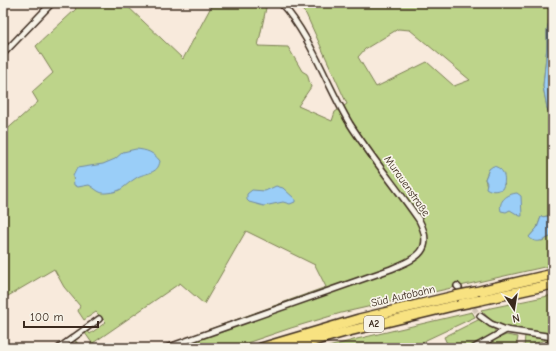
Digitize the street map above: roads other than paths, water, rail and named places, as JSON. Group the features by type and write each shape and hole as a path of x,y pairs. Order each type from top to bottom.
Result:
{"highway":[{"name":"Süd Autobahn","path":"288,348 352,330 461,304 478,296 553,274"},
{"name":"Süd Autobahn","path":"261,348 457,290 478,296 553,284"}],"street":[{"path":"3,54 52,3"},
{"name":"Murauenstraße","path":"166,348 391,269 415,258 424,247 426,236 419,220 351,125 333,93 311,47 297,23 281,3"},
{"path":"480,316 491,324 506,330 553,337"},
{"path":"59,348 99,319"},
{"path":"474,348 506,330"},
{"path":"544,348 553,341"}],"water":[{"path":"553,7 553,123 547,108 543,86 547,30"},
{"path":"136,149 147,151 155,155 160,161 157,169 136,178 120,190 112,192 101,193 89,185 78,187 74,185 73,176 77,168 103,164 115,159 123,152"},
{"path":"493,166 500,169 505,178 502,189 496,191 486,188 487,183 485,179 489,169"},
{"path":"276,186 283,188 295,199 295,202 290,204 283,202 264,206 249,202 247,200 247,194 252,190 265,191"},
{"path":"517,193 521,196 522,216 510,210 506,212 501,211 500,207 502,201 507,196"},
{"path":"548,216 553,219 552,236 540,241 534,241 529,237 537,228 541,217"}],"tunnel":[{"path":"469,302 480,316"}]}
